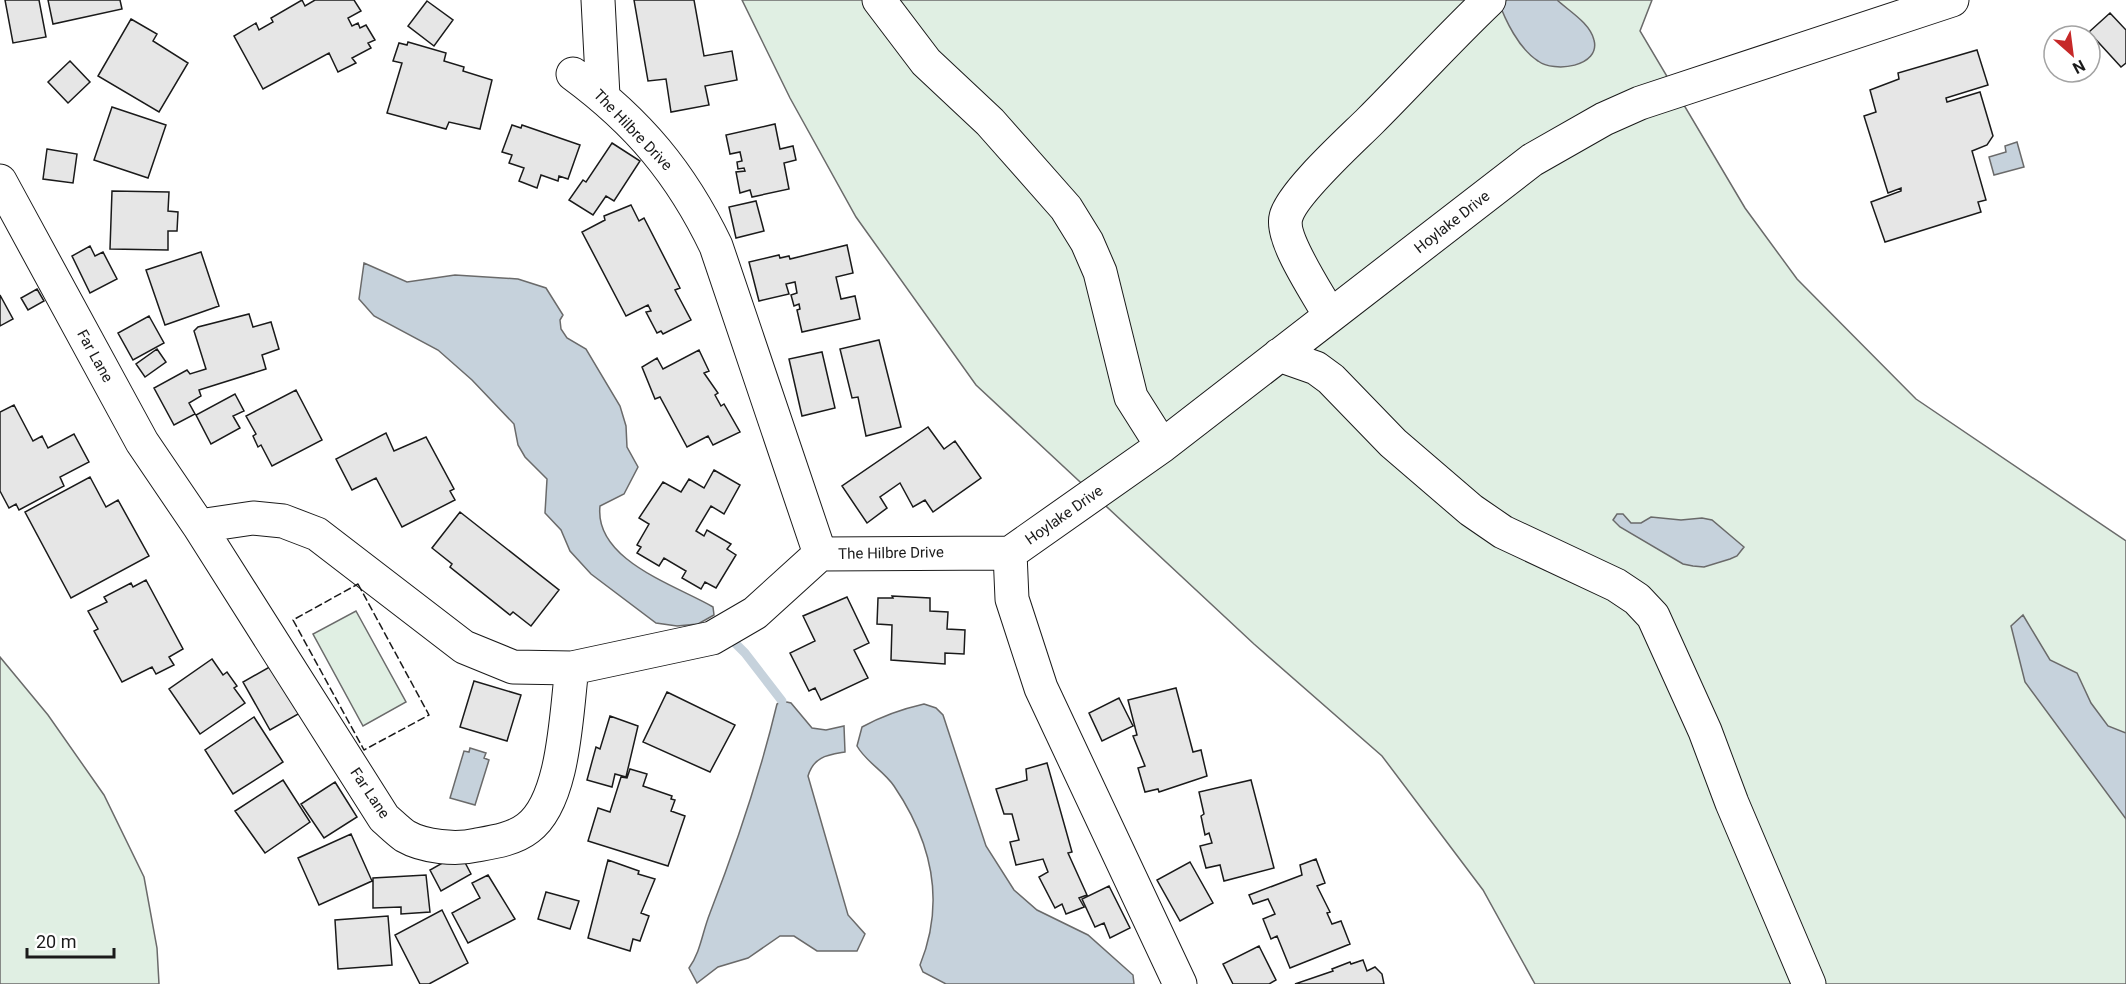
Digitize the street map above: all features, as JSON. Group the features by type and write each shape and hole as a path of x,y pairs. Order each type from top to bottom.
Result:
{"street":[{"path":"598,0 603,96"},
{"path":"879,0 926,62 990,122 1071,217 1087,242 1100,272 1131,397 1162,446"},
{"name":"Hoylake Drive","path":"1010,553 1162,446 1532,160 1604,119 1640,103 1952,0"},
{"path":"1330,316 1292,246 1286,232 1286,217 1299,196 1325,166 1488,1"},
{"name":"The Hilbre Drive","path":"573,74 603,96 652,146 678,177 697,207 716,246 820,554 1010,553"},
{"name":"Far Lane","path":"0,181 142,442 199,526 384,818 405,836 428,844 468,847 505,839 529,828 546,806 558,771 572,668"},
{"path":"1279,356 1316,368 1331,379 1393,443 1471,510 1503,532 1616,585 1637,599 1653,616 1706,731 1732,803 1809,984"},
{"path":"199,526 253,518 283,521 317,534 464,647 513,667 572,668 725,631 820,554"},
{"path":"1010,553 1012,599 1041,688 1180,984"}],"green space":[{"path":"742,0 1652,0 1640,31 1745,208 1797,279 1916,399 2126,541 2126,984 1535,984 1483,890 1382,756 1254,644 976,385 856,217 790,98"},
{"path":"356,611 406,702 363,726 313,634"},
{"path":"0,657 48,715 104,795 144,877 157,948 159,984 0,984"}],"shaded area":[{"path":"1498,0 1557,0 1588,28 1594,40 1594,49 1584,62 1575,65 1554,67 1545,65 1531,56 1519,42"},
{"path":"2017,142 2024,167 1994,175 1989,157 2006,152 2005,146"},
{"path":"364,263 407,282 455,275 518,279 546,288 563,315 560,320 561,329 567,338 586,349 620,406 626,426 627,447 638,467 624,494 600,506 602,525 610,541 623,556 640,568 713,607 714,615 698,624 677,626 656,623 591,574 570,551 561,530 545,513 547,479 525,457 518,445 514,424 472,380 438,350 374,316 359,299"},
{"path":"1617,514 1623,514 1631,523 1641,523 1651,517 1712,520 1744,547 1737,556 1704,567 1683,564 1620,527 1613,520"},
{"path":"2023,615 2050,660 2077,673 2091,703 2108,726 2126,733 2126,819 2025,682 2011,626"},
{"path":"782,701 791,703 812,728 826,730 844,726 845,752 818,760 808,776 848,915 865,934 857,951 817,951 794,936 780,936 748,958 718,967 697,983 689,968 699,948 747,810 777,704"},
{"path":"924,704 936,708 943,715 986,846 1014,890 1037,910 1088,935 1133,975 1134,984 946,984 923,972 920,965 928,941 933,895 926,850 907,807 894,786 857,746 862,727 892,713"},
{"path":"470,748 486,753 484,758 489,760 475,805 450,798 464,751 469,752"}],"building":[{"path":"5,0 39,0 46,37 13,43"},
{"path":"48,0 120,0 122,9 53,24"},
{"path":"302,0 305,6 315,0 354,0 361,11 348,18 352,26 358,23 360,28 366,25 375,40 368,43 371,48 352,58 356,63 338,72 329,53 263,89 234,36 256,23 259,30 273,22 271,18"},
{"path":"634,0 694,0 704,56 732,51 737,80 705,86 709,105 671,112 666,79 648,81"},
{"path":"427,1 453,20 434,46 408,26"},
{"path":"2110,13 2126,30 2126,63 2121,67 2102,46 2102,24 2098,24"},
{"path":"131,19 157,34 153,41 188,63 159,112 98,76"},
{"path":"408,42 446,53 444,61 464,67 463,71 492,80 480,129 449,122 446,129 387,113 402,63 393,61 399,43 407,45"},
{"path":"1977,50 1988,85 1946,98 1947,102 1980,92 1993,136 1987,145 1972,151 1986,200 1978,202 1981,212 1885,242 1871,202 1901,191 1901,188 1888,193 1864,116 1876,112 1870,90 1899,79 1898,73"},
{"path":"70,61 90,82 68,103 48,82"},
{"path":"112,107 166,125 148,178 94,160"},
{"path":"775,124 780,149 793,146 796,160 784,163 789,189 752,197 750,190 740,193 736,172 745,171 744,168 738,169 737,162 742,161 740,152 730,154 726,135"},
{"path":"512,125 521,128 522,125 580,145 568,179 559,176 558,181 541,175 537,188 519,181 524,168 509,163 512,155 502,152"},
{"path":"612,143 640,161 614,201 606,196 593,215 569,200 583,180 586,182"},
{"path":"47,149 77,154 73,183 43,179"},
{"path":"112,191 169,192 168,211 178,212 177,231 168,231 168,250 110,249"},
{"path":"756,201 764,231 736,238 729,207"},
{"path":"631,205 639,221 644,218 680,288 675,290 691,320 663,334 661,331 657,333 646,312 651,311 648,305 626,316 582,232 605,220 604,216"},
{"path":"847,245 853,273 836,277 841,299 855,296 860,319 802,332 797,310 800,309 799,304 794,306 791,295 797,293 795,282 786,284 789,294 759,301 749,262 779,255 780,258 789,256 790,259"},
{"path":"90,246 95,256 103,252 117,279 90,293 72,256"},
{"path":"201,252 219,306 165,325 146,270"},
{"path":"37,289 44,301 28,310 21,298"},
{"path":"0,295 13,319 0,326"},
{"path":"249,314 253,327 271,322 279,349 262,355 266,369 199,390 201,396 189,403 195,414 174,425 154,388 187,370 190,374 206,369 194,331 198,327"},
{"path":"149,316 164,343 133,360 118,333"},
{"path":"879,340 901,427 866,436 858,397 852,398 840,349"},
{"path":"157,349 166,362 145,377 136,364"},
{"path":"699,350 709,371 704,373 718,393 715,395 721,406 724,404 740,432 713,445 708,436 687,447 660,397 655,399 642,367 657,358 663,369"},
{"path":"822,352 835,408 802,416 789,359"},
{"path":"296,390 322,440 272,466 261,445 258,447 253,436 256,434 246,416"},
{"path":"235,394 244,411 233,416 240,428 211,444 196,415"},
{"path":"14,405 33,441 42,436 48,448 74,434 89,462 60,477 64,486 19,510 16,504 9,508 0,491 0,412"},
{"path":"928,427 944,449 955,441 981,478 933,512 925,500 913,507 900,483 880,497 887,508 867,523 842,486"},
{"path":"386,433 394,451 426,437 454,489 450,491 455,500 402,527 376,478 352,490 336,459"},
{"path":"714,470 740,485 724,514 711,506 696,531 704,536 707,530 731,544 727,549 736,555 716,588 705,582 701,589 682,578 686,571 664,558 659,566 637,553 641,547 637,545 649,524 639,518 663,482 681,492 689,479 704,488"},
{"path":"90,477 106,507 118,500 149,556 71,598 25,512"},
{"path":"460,512 559,590 531,626 513,612 510,615 450,567 452,564 432,548"},
{"path":"146,580 183,649 169,657 174,665 156,674 152,667 122,682 94,631 98,629 88,611 107,602 104,597 131,583 133,587"},
{"path":"892,596 930,598 930,611 948,612 947,629 965,630 964,654 945,653 945,664 891,660 892,625 877,624 878,598 893,598"},
{"path":"847,597 869,643 854,650 868,678 821,700 815,688 809,691 790,653 815,641 803,616"},
{"path":"212,659 223,675 227,672 237,686 234,688 245,703 200,734 169,689"},
{"path":"273,665 300,713 270,730 243,682"},
{"path":"474,681 521,695 507,741 460,727"},
{"path":"1176,688 1193,752 1201,750 1207,776 1159,792 1158,789 1145,792 1138,768 1145,766 1133,736 1137,735 1128,700"},
{"path":"667,692 735,725 710,772 643,742"},
{"path":"1119,698 1133,726 1102,741 1089,713"},
{"path":"610,716 638,726 626,777 615,774 612,787 587,780 596,747 600,749"},
{"path":"254,717 283,762 233,794 205,750"},
{"path":"1047,763 1072,852 1068,853 1087,895 1079,898 1084,907 1066,914 1062,904 1055,908 1039,877 1048,872 1043,859 1016,865 1010,842 1019,840 1012,814 1004,814 996,789 1027,780 1026,769"},
{"path":"630,769 647,774 643,786 672,796 671,799 675,800 671,811 685,816 668,866 588,841 598,808 610,812 621,777 627,778"},
{"path":"283,780 310,822 265,853 235,811"},
{"path":"1251,780 1274,868 1224,881 1220,865 1206,868 1200,846 1212,843 1209,833 1205,835 1201,816 1204,814 1199,792"},
{"path":"335,782 357,817 324,838 301,804"},
{"path":"351,834 372,881 319,905 298,858"},
{"path":"460,853 471,874 441,891 430,870"},
{"path":"1316,859 1325,883 1317,886 1330,912 1327,913 1332,924 1341,921 1350,944 1290,968 1277,936 1271,939 1263,919 1275,914 1268,899 1253,904 1249,895 1302,875 1300,865"},
{"path":"608,860 655,879 641,913 649,916 640,941 633,939 630,951 588,938"},
{"path":"1190,862 1213,903 1180,921 1157,880"},
{"path":"426,875 430,912 401,914 401,907 373,908 373,878"},
{"path":"488,875 515,919 468,943 452,913 480,898 472,883"},
{"path":"1109,886 1130,928 1110,938 1104,923 1095,927 1082,899"},
{"path":"546,892 579,901 570,929 538,919"},
{"path":"442,910 468,963 429,984 420,984 395,935"},
{"path":"388,916 392,965 338,969 335,920"},
{"path":"1259,946 1276,980 1269,984 1233,984 1223,964"},
{"path":"1363,960 1367,971 1375,967 1382,974 1384,984 1295,984 1333,971 1332,969 1350,962 1351,964"}],"waterway":[{"path":"728,636 745,653 782,701"}],"fence":[{"path":"358,584 429,715 364,750 293,620 358,584"}]}
